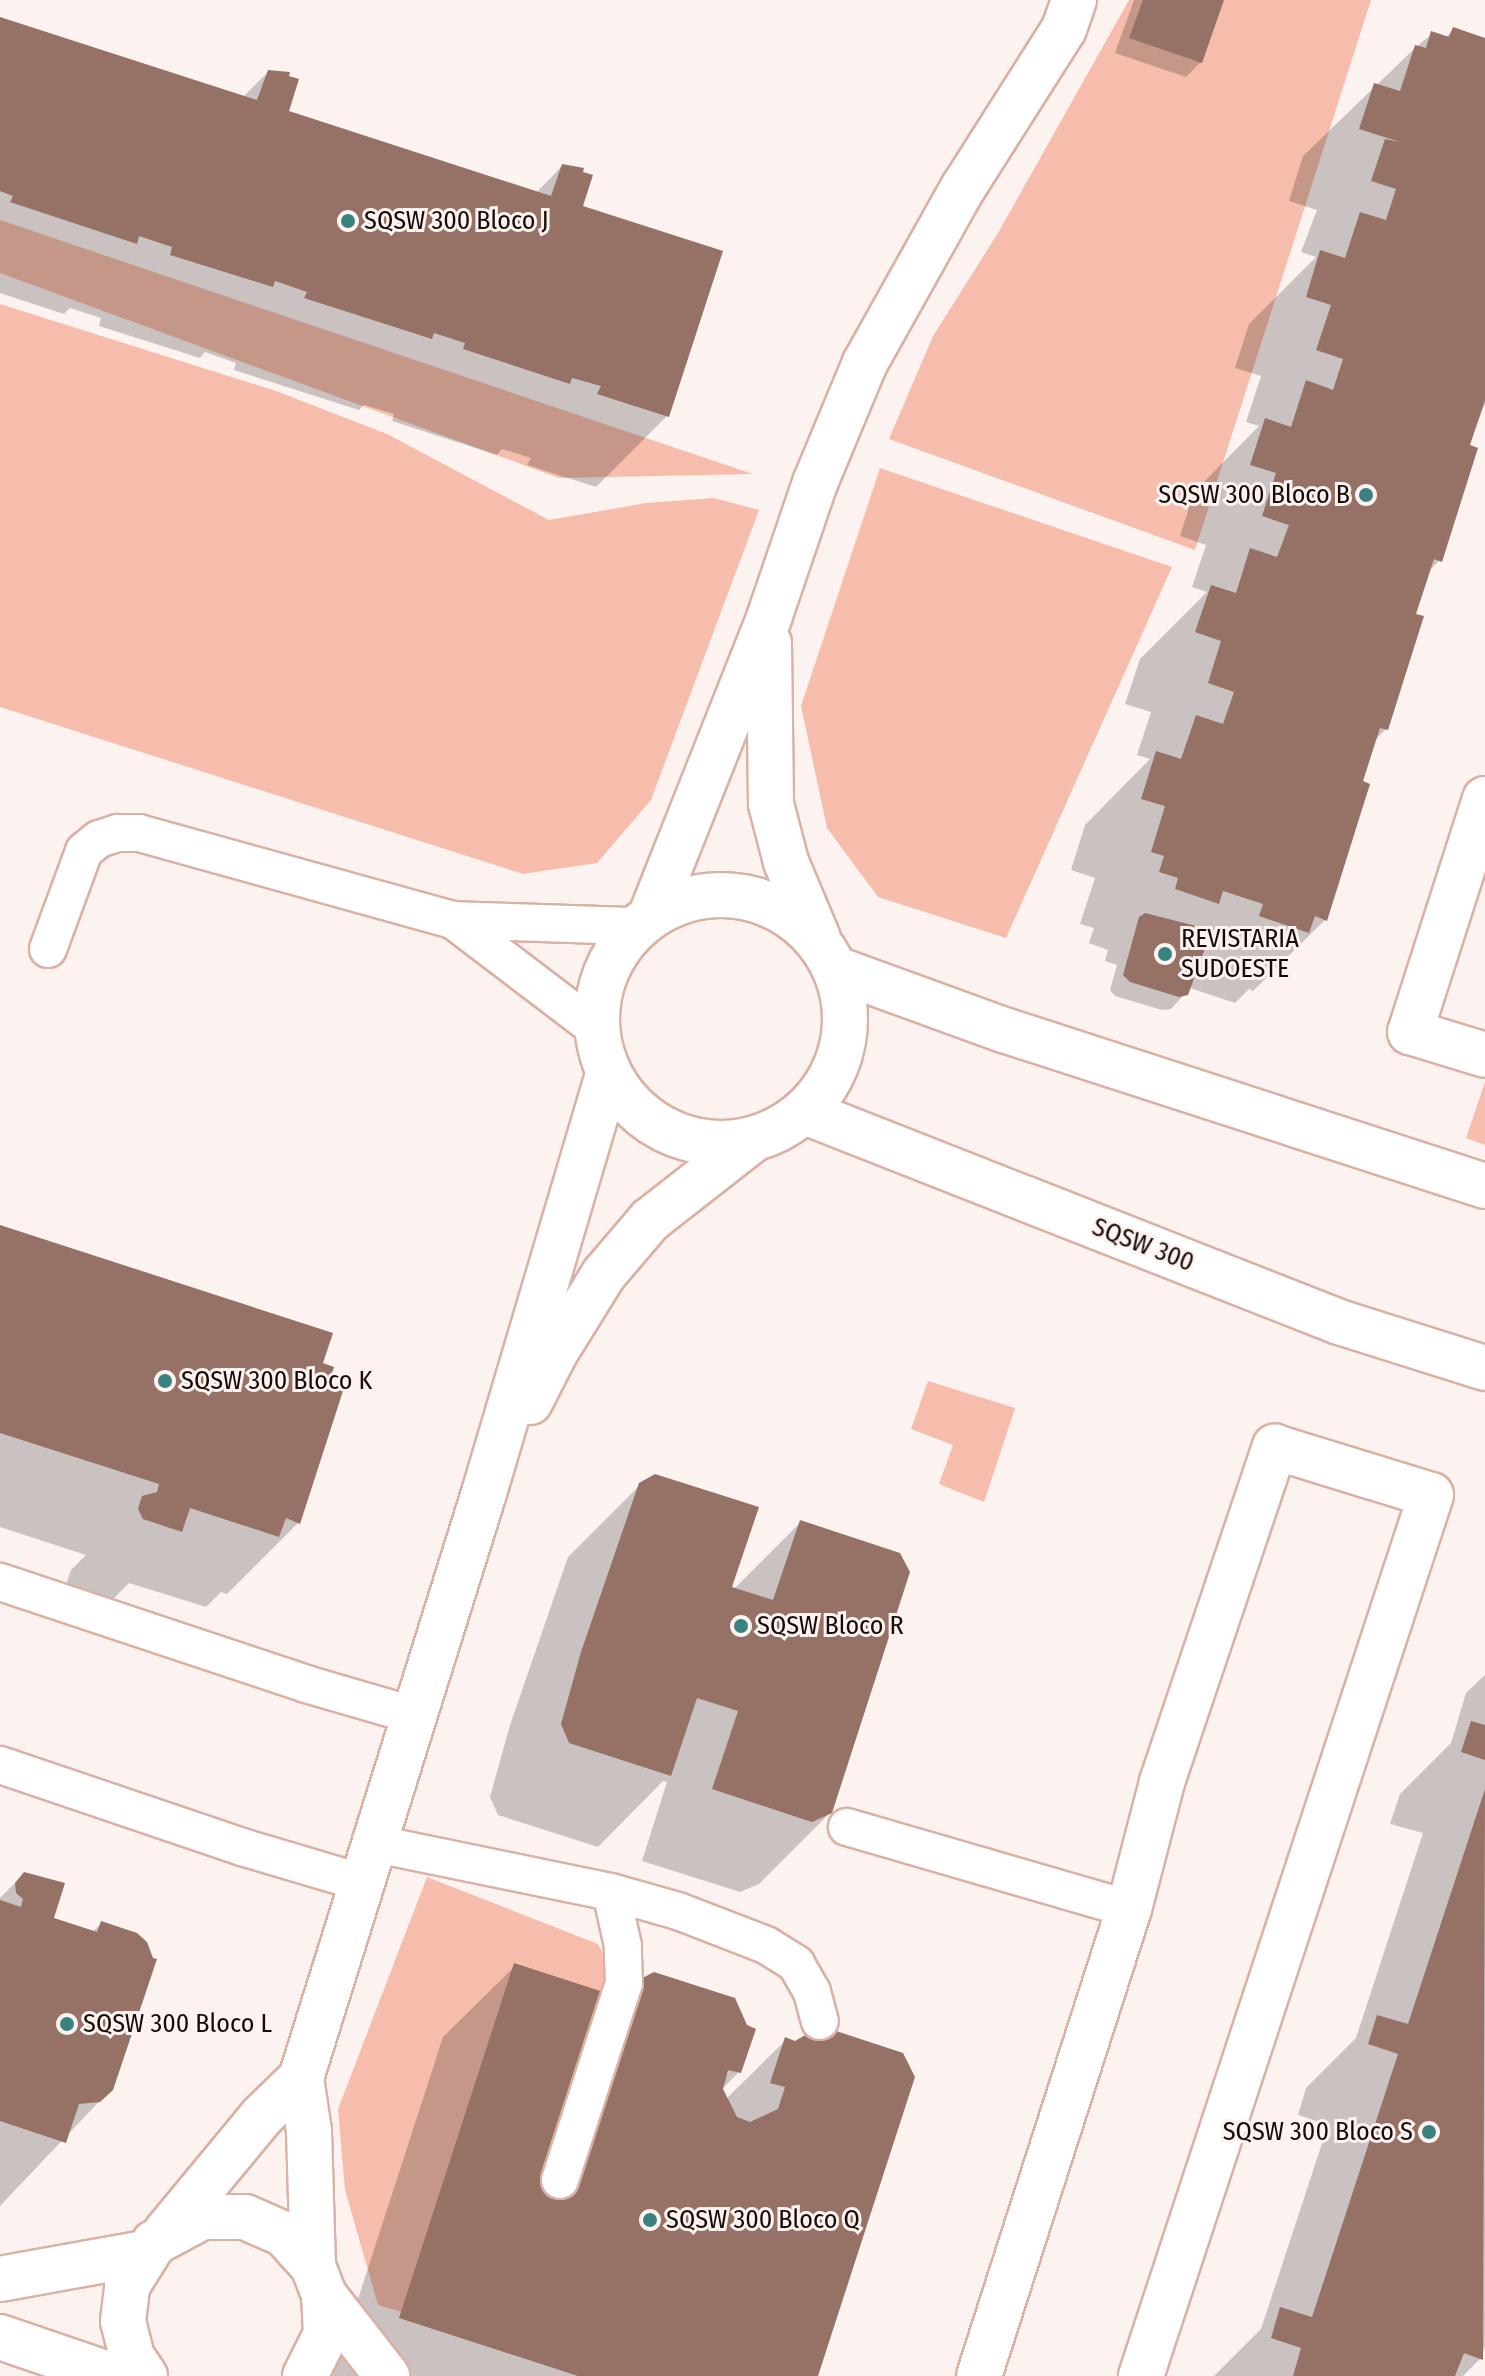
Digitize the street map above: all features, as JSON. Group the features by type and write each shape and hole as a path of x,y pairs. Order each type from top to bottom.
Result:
{"street":[{"path":"769,618 771,804 786,862 828,956 846,1006 844,1045 829,1082 805,1112 780,1130 751,1141 709,1144 668,1132 633,1108 608,1074 595,1028 598,990 612,956 644,921 769,618 815,483 865,363 963,188 1064,29 1074,0"},
{"path":"1485,799 1410,1032 1485,1055"},
{"path":"644,921 694,897 742,896 786,912 828,956 1004,1030 1485,1186"},
{"path":"305,2376 326,2334 319,2281 309,2131 301,2078 366,1862 484,1493 608,1074"},
{"name":"SQSW 300","path":"805,1112 1339,1322 1485,1368"},
{"path":"484,1493 555,1353 604,1274 650,1220 751,1141"},
{"path":"979,2376 1129,1909 1162,1782 1275,1447 1431,1495 1141,2376"},
{"path":"145,2376 132,2357 123,2321 127,2286 154,2244 261,2117 301,2078"},
{"path":"0,2279 154,2244 202,2217 245,2217 284,2234 387,2376"},
{"path":"0,2337 114,2376"}],"lane":[{"path":"48,949 84,851 99,839 118,833 139,833 453,920 644,921"},
{"path":"453,920 595,1028"},
{"path":"0,1582 306,1684 413,1715"},
{"path":"0,1765 242,1847 611,1892 678,1911 766,1945 796,1964 812,1992 820,2021"},
{"path":"847,1827 1129,1909"},
{"path":"560,2180 624,1983 623,1946 611,1892"}],"shaded area":[{"path":"1129,0 1371,0 1195,550 889,439 933,336 998,233"},
{"path":"0,220 753,474 559,478 0,273"},
{"path":"0,304 276,391 387,434 549,520 646,503 714,498 759,510 651,800 597,863 523,874 0,707"},
{"path":"880,468 1172,567 1006,938 878,897 827,828 801,706"},
{"path":"1485,1082 1485,1145 1466,1138"},
{"path":"928,1381 1015,1408 984,1502 939,1484 953,1445 911,1429"},
{"path":"427,1877 598,1944 629,2005 511,2344 378,2305 345,2190 338,2109"}],"building":[{"path":"1143,0 1224,0 1202,63 1129,38"},
{"name":"SQSW 300 Bloco J","path":"0,17 257,100 268,70 290,72 289,76 299,79 289,111 551,196 562,164 584,168 583,172 593,175 583,206 723,251 669,417 597,394 601,386 572,378 570,384 463,349 465,343 434,333 432,339 304,298 307,292 275,281 273,287 170,255 172,247 139,236 137,244 10,202 13,196 0,191"},
{"name":"SQSW 300 Bloco B","path":"1453,27 1485,38 1485,400 1470,445 1478,448 1442,562 1434,559 1416,614 1424,616 1388,730 1380,728 1363,781 1370,784 1327,921 1315,916 1309,933 1259,916 1263,904 1223,891 1219,904 1175,889 1178,878 1159,872 1164,856 1151,852 1165,806 1141,799 1156,751 1181,759 1196,715 1223,724 1234,692 1208,683 1221,641 1195,632 1211,585 1236,593 1250,548 1277,557 1289,525 1262,516 1276,473 1250,465 1265,418 1291,427 1306,380 1333,390 1343,359 1316,350 1331,305 1306,297 1320,250 1345,258 1360,212 1386,220 1396,189 1371,181 1385,139 1400,142 1359,129 1374,83 1400,91 1415,45 1426,48 1431,31 1449,37"},
{"name":"REVISTARIA SUDOESTE","path":"1145,913 1200,927 1207,933 1208,940 1188,995 1179,997 1130,982 1123,975 1139,917"},
{"name":"SQSW 300 Bloco K","path":"0,1225 333,1333 323,1363 334,1367 328,1387 343,1391 300,1524 286,1518 279,1537 190,1508 182,1532 143,1519 138,1509 142,1496 157,1492 159,1484 0,1433"},
{"name":"SQSW Bloco R","path":"655,1474 759,1507 732,1587 773,1600 800,1520 900,1553 910,1572 832,1813 812,1822 712,1789 738,1711 697,1698 671,1776 569,1743 561,1724 581,1652 639,1483"},
{"path":"1471,1721 1485,1725 1485,1760 1461,1752"},
{"name":"SQSW 300 Bloco S","path":"1485,1789 1483,2360 1464,2353 1455,2376 1293,2376 1301,2348 1271,2338 1280,2307 1312,2317 1398,2054 1368,2044 1377,2015 1408,2024"},
{"name":"SQSW 300 Bloco L","path":"24,1872 65,1883 54,1918 97,1932 101,1921 137,1933 147,1942 153,1958 157,1959 113,2090 100,2102 79,2104 66,2143 0,2121 0,1900 21,1907 23,1899 16,1893 15,1883"},
{"name":"SQSW 300 Bloco Q","path":"514,1963 625,1999 629,1985 654,1972 735,1998 747,2025 756,2029 741,2073 728,2070 723,2089 737,2117 750,2122 778,2109 785,2087 770,2083 785,2037 795,2041 821,2026 903,2053 915,2077 818,2376 578,2376 399,2318"}],"place":[{"name":"SQSW 300 Bloco J","path":"348,221"},
{"name":"SQSW 300 Bloco B","path":"1366,495"},
{"name":"REVISTARIA SUDOESTE","path":"1165,954"},
{"name":"SQSW 300 Bloco K","path":"165,1381"},
{"name":"SQSW Bloco R","path":"741,1626"},
{"name":"SQSW 300 Bloco L","path":"67,2024"},
{"name":"SQSW 300 Bloco S","path":"1429,2132"},
{"name":"SQSW 300 Bloco Q","path":"650,2220"}]}
